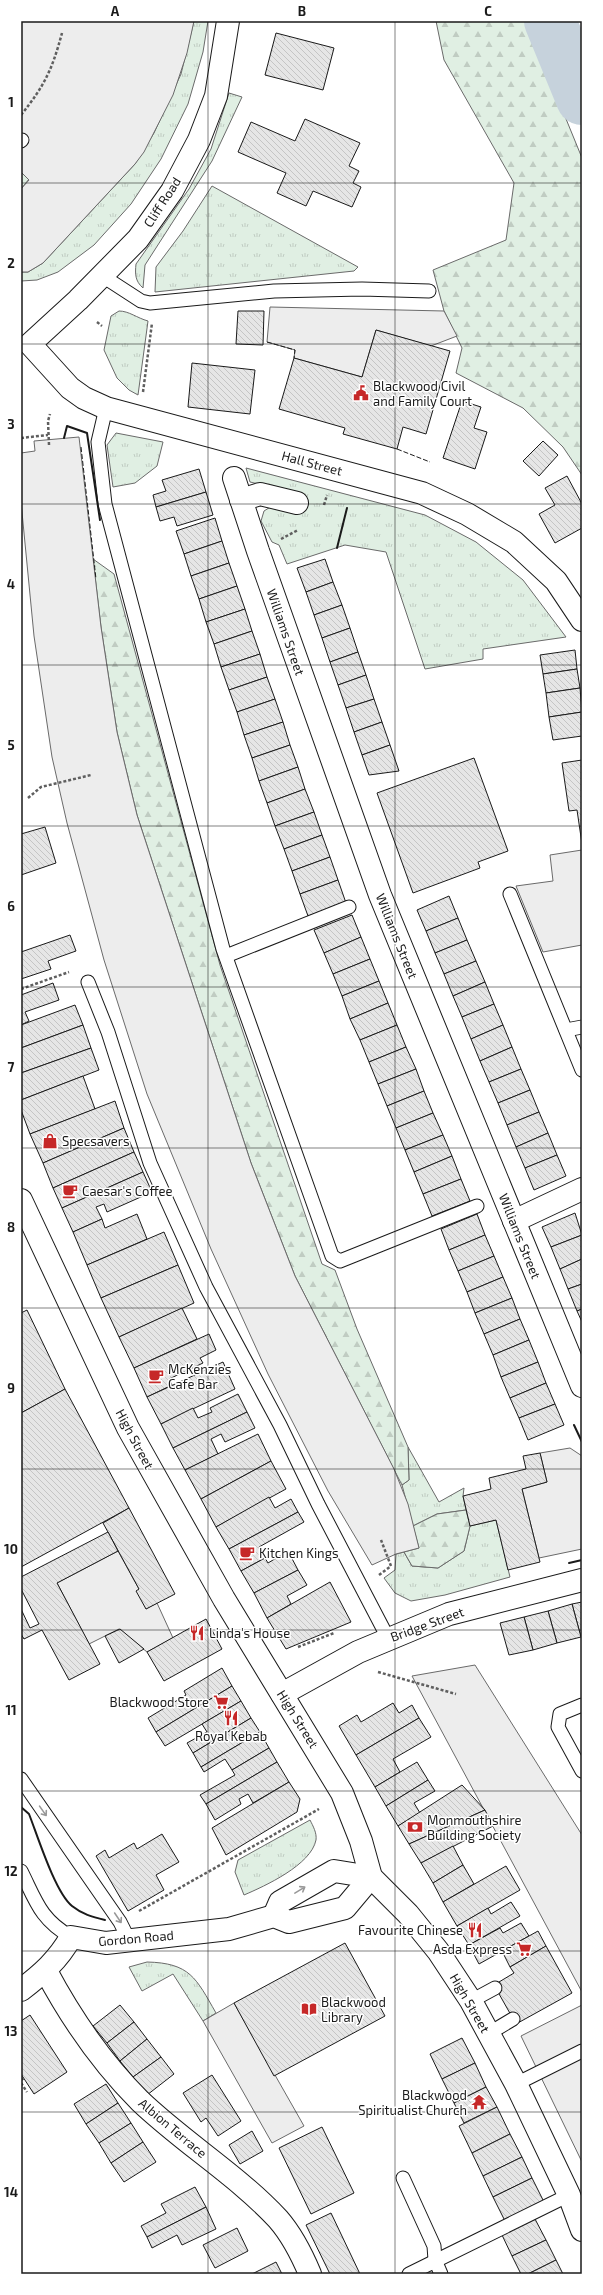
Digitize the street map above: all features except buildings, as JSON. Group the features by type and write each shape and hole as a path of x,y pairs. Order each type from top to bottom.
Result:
{"street":[{"name":"Cliff Road","path":"24,343 78,300 138,239 172,191 199,140 216,96 228,21"},
{"name":"Hall Street","path":"24,343 70,388 84,398 106,408 422,493 467,514 514,542 556,581 582,620"},
{"name":"Williams Street","path":"234,478 327,749 380,895 582,1386"},
{"path":"242,500 260,494 297,503"},
{"path":"514,1221 582,1189"},
{"name":"High Street","path":"21,1200 128,1428 224,1599 342,1793 361,1841 372,1878 408,1914 438,1951 471,2001 516,2084 569,2195 582,2230"},
{"name":"Bridge Street","path":"282,1694 358,1652 388,1638 449,1614 582,1580"},
{"path":"334,1871 372,1878 345,1908 289,1922 274,1916 280,1902 334,1871"},
{"name":"Gordon Road","path":"71,1937 106,1943 125,1931 229,1929 274,1916"},
{"path":"21,1990 46,1971 60,1956 71,1937"},
{"name":"Albion Terrace","path":"46,1971 67,2010 115,2074 141,2102 242,2186 279,2220 300,2250 310,2274"}],"lane":[{"path":"101,275 141,301 150,303 274,291 362,289 429,291"},
{"path":"106,408 98,442 105,504 226,956 332,1256 340,1261 477,1206"},
{"path":"510,894 582,1070"},
{"path":"226,956 349,907"},
{"path":"88,982 108,1032 150,1163 187,1246 206,1287 276,1418 318,1504 382,1623 388,1638"},
{"path":"566,1030 582,1027"},
{"path":"582,1705 560,1714 558,1727 582,1770"},
{"path":"21,1779 125,1931"},
{"path":"21,1871 41,1913 54,1927 71,1937"},
{"path":"471,2001 496,1988"},
{"path":"488,2034 513,2019"},
{"path":"516,2084 582,2051"},
{"path":"403,2178 434,2246 435,2260 441,2274"},
{"path":"409,2274 569,2195"}],"path":[{"path":"21,115 42,88 55,61 62,33"},
{"path":"142,393 152,326 150,316"},
{"path":"97,322 102,326"},
{"path":"49,445 48,435 50,414"},
{"path":"21,438 48,435"},
{"path":"28,798 41,787 91,775"},
{"path":"21,989 73,970 88,982"},
{"path":"375,1577 391,1566 381,1540"},
{"path":"298,1647 338,1632"},
{"path":"358,1652 368,1669 456,1694"},
{"path":"125,1931 319,1809"},
{"path":"22,2080 27,2092"}],"green space":[{"path":"194,21 208,21 203,52 188,104 161,159 131,204 94,245 58,272 37,280 21,281 21,272 28,272 43,263 135,164 154,133 181,74"},
{"path":"436,21 526,21 582,158 582,475 563,447 523,408 456,373 462,348 444,311 433,270 506,240 514,183 444,60"},
{"path":"229,93 242,97 212,161 145,265 143,288 138,283 136,277 136,264 189,189 211,149"},
{"path":"21,172 29,179 21,189"},
{"path":"212,186 358,267 354,271 155,292 156,267 183,231"},
{"path":"119,311 126,312 148,321 138,395 129,390 117,378 104,350 111,316"},
{"path":"116,433 163,442 157,466 135,483 113,487 107,445"},
{"path":"246,468 425,515 476,542 523,580 566,637 483,649 483,659 425,669 386,552 345,545 287,564 279,545 272,542 261,521 264,511 272,506 298,513 304,495 250,482"},
{"path":"93,559 114,574 220,965 322,1264 335,1270 357,1329 408,1447 409,1480 402,1485 295,1276 251,1163 137,815 117,732 101,627"},
{"path":"408,1447 439,1502 464,1488 463,1496 466,1510 437,1514 413,1526 402,1485 409,1480"},
{"path":"466,1510 470,1526 464,1551 438,1568 412,1566 404,1552 419,1548 413,1526 437,1514"},
{"path":"496,1520 510,1577 445,1595 411,1601 395,1593 384,1578 395,1570 396,1554 404,1552 412,1566 438,1568 464,1551 470,1526"},
{"path":"310,1820 315,1832 316,1840 306,1858 286,1874 244,1895 235,1872 238,1860"},
{"path":"147,1962 173,1965 182,1969 197,1982 216,2013 203,2021 173,1974 142,1991 129,1967"}],"shaded area":[{"path":"21,21 194,21 187,53 173,95 144,152 135,164 43,263 28,272 21,272 21,189 29,180 21,172"},
{"path":"270,307 444,311 457,336 431,346 376,330 362,377 294,358 295,350 267,342"},
{"path":"79,437 101,627 117,732 137,815 251,1163 295,1276 394,1469 408,1504 419,1548 396,1554 372,1565 328,1491 268,1374 211,1249 147,1094 104,960 67,823 52,757 34,636 21,502 21,453 35,451 34,441"},
{"path":"582,850 582,945 543,952 516,886 553,881 550,855"},
{"path":"570,1448 582,1456 582,1549 539,1558 522,1489 547,1482 540,1453"},
{"path":"118,1551 139,1589 146,1609 157,1603 173,1638 147,1652 119,1629 89,1644 57,1583"},
{"path":"475,1665 582,1835 582,1992 412,1676"},
{"path":"234,2003 304,2126 272,2143 203,2021"},
{"path":"582,2005 582,2162 521,2036"}],"waterway":[{"path":"550,21 582,99"}],"fence":[{"path":"267,342 295,350 294,358"},
{"path":"81,447 96,579"},
{"path":"397,449 430,462"}],"wall":[{"path":"64,438 67,426 87,433 100,520"},
{"path":"337,548 347,508"},
{"path":"574,1425 582,1442"},
{"path":"569,1563 582,1560"},
{"path":"21,1807 29,1814 53,1877 66,1899 72,1906 80,1911 105,1920"}],"place":[{"name":"Blackwood Civil and Family Court","path":"361,393"},
{"name":"Specsavers","path":"50,1141"},
{"name":"Caesar's Coffee","path":"70,1191"},
{"name":"McKenzies Cafe Bar","path":"156,1376"},
{"name":"Kitchen Kings","path":"247,1553"},
{"name":"Linda's House","path":"197,1633"},
{"name":"Blackwood Store","path":"221,1702"},
{"name":"Royal Kebab","path":"231,1718"},
{"name":"Monmouthshire Building Society","path":"415,1827"},
{"name":"Favourite Chinese","path":"475,1930"},
{"name":"Asda Express","path":"524,1949"},
{"name":"Blackwood Library","path":"309,2009"},
{"name":"Blackwood Spiritualist Church","path":"479,2102"}]}
